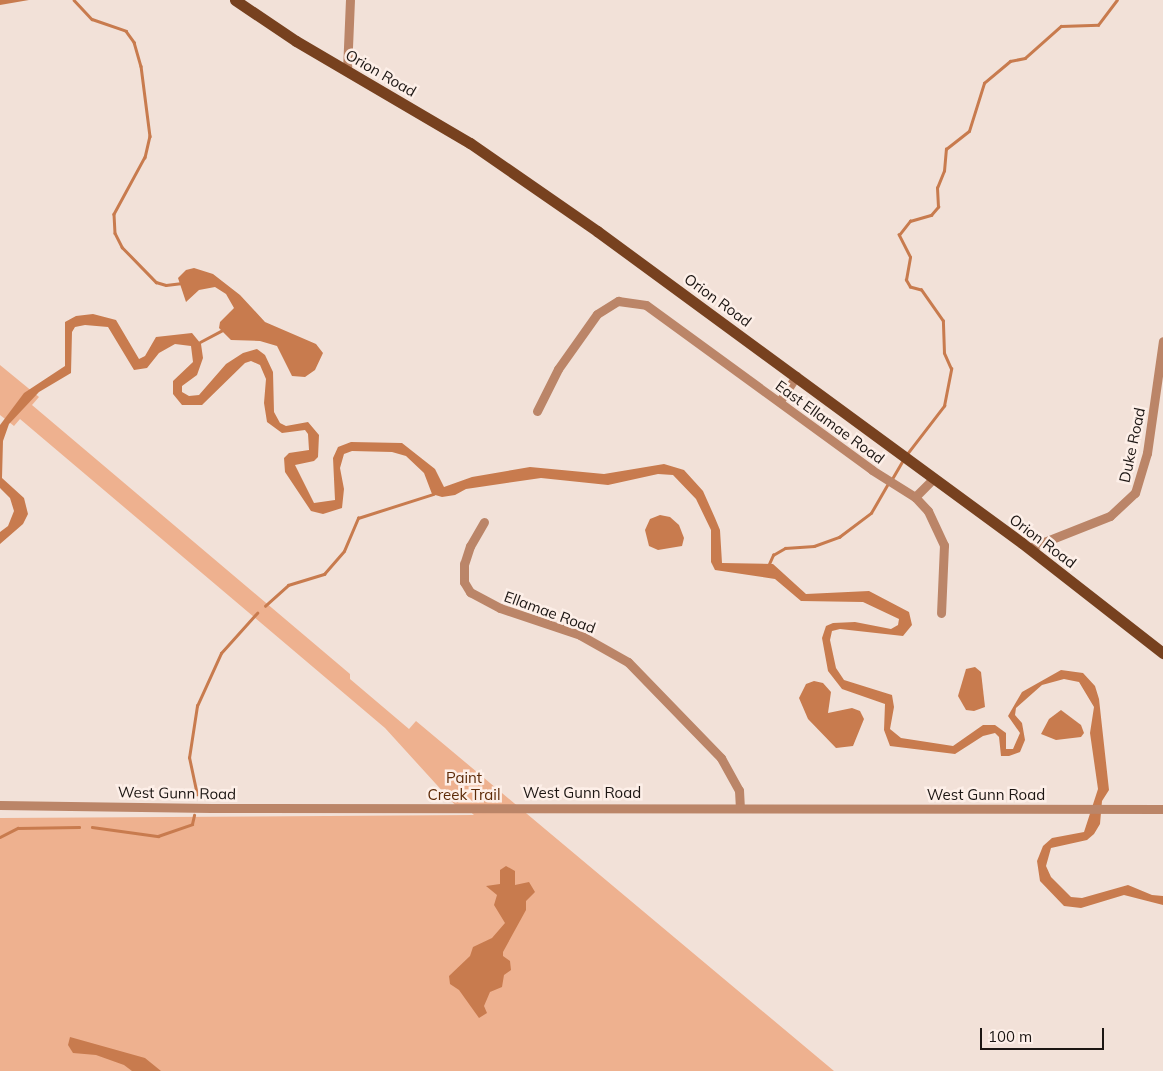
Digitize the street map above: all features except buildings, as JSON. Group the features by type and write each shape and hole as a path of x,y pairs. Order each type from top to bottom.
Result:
{"main road":[{"name":"Orion Road","path":"235,0 347,71 470,143 796,376 1029,548 1163,653"}],"street":[{"path":"347,71 350,0"},
{"name":"East Ellamae Road","path":"537,411 558,369 597,314 608,304 626,302 646,305 780,401 878,475 915,497 928,512 944,545 941,613"},
{"name":"Duke Road","path":"1029,548 1110,516 1136,493 1147,454 1163,341"},
{"path":"780,401 796,376"},
{"path":"915,497 934,478"},
{"name":"Ellamae Road","path":"484,522 470,546 464,564 464,582 470,592 500,608 580,635 628,662 721,758 738,790 740,808"},
{"name":"West Gunn Road","path":"0,805 1163,809"}],"green space":[{"name":"Paint Creek Trail","path":"0,365 39,397 32,405 350,674 350,679 409,729 416,721 834,1071 0,1071 0,818 474,815 464,806 456,806 385,728 20,419 14,426 0,415"}],"shaded area":[{"path":"0,0 29,0 0,5"},
{"path":"194,268 213,274 240,295 265,322 316,344 323,353 315,370 305,377 292,376 277,346 260,341 231,340 219,328 220,322 234,308 226,294 215,287 199,290 186,302 178,278 186,270"},
{"path":"93,314 116,320 139,359 145,356 156,337 192,333 201,344 203,358 197,375 182,386 182,392 189,396 199,395 226,364 243,353 257,349 265,355 273,372 274,412 280,423 286,426 308,422 319,435 318,457 314,461 295,465 314,503 335,500 333,458 338,447 351,442 402,443 435,469 444,487 472,477 530,467 604,474 664,464 684,470 703,491 720,530 722,563 773,564 806,594 869,591 909,612 912,625 903,636 840,629 832,631 830,640 836,668 844,680 892,695 894,707 890,729 901,738 953,746 983,725 995,725 1006,733 1006,749 1013,749 1020,733 1008,716 1022,692 1061,670 1083,673 1095,686 1099,699 1109,790 1102,801 1100,824 1094,834 1087,840 1051,848 1046,866 1051,877 1071,897 1082,898 1128,885 1152,895 1163,896 1163,905 1124,895 1081,908 1064,906 1040,881 1037,861 1043,846 1052,838 1084,832 1098,789 1090,733 1094,707 1079,682 1064,679 1042,685 1016,708 1015,715 1022,723 1025,740 1020,752 1009,756 1001,756 999,737 995,733 983,736 955,754 890,746 884,730 885,704 842,689 828,671 822,638 826,626 833,623 855,622 891,629 898,625 899,619 863,602 801,601 775,579 715,570 711,562 711,530 696,499 673,475 658,474 608,485 541,478 466,489 455,495 442,497 432,494 424,473 406,456 392,452 352,451 344,454 340,468 344,489 342,508 323,514 311,511 285,472 284,458 289,453 309,450 308,434 305,430 282,433 267,422 264,403 266,379 260,365 251,361 245,363 202,405 182,405 173,394 173,381 193,362 191,346 175,344 159,353 147,368 134,370 108,327 85,325 75,327 72,332 71,373 39,392 9,424 3,441 2,478 24,498 28,514 23,524 0,544 0,532 8,526 14,511 10,498 0,488 0,425 24,393 65,366 65,322 76,316"},
{"path":"660,515 670,517 679,525 684,538 682,546 658,550 649,546 645,530 650,519"},
{"path":"975,667 981,672 985,707 974,711 966,710 958,696 966,669"},
{"path":"814,681 823,683 831,692 828,713 852,708 860,711 864,719 853,746 836,748 808,719 799,698 806,684"},
{"path":"1061,710 1081,725 1084,733 1081,737 1056,740 1041,734 1049,719"},
{"path":"506,866 515,871 515,885 529,882 535,892 526,901 526,910 503,952 503,956 510,961 511,970 504,975 502,987 490,992 484,1006 487,1013 479,1018 459,990 450,984 449,976 470,956 473,947 492,938 505,923 494,905 497,895 486,886 500,884 500,870"},
{"path":"70,1037 145,1058 161,1071 132,1071 124,1065 96,1055 73,1053 68,1045"}],"waterway":[{"path":"74,0 92,19 126,31 134,42 141,66 150,136 145,157 114,214 115,233 122,247 156,282 166,285 182,283"},
{"path":"907,454 944,406 951,369 944,353 943,321 921,290 910,287 906,280 910,257 899,235 910,221 931,215 938,207 937,188 944,171 946,149 969,131 984,83 1010,61 1025,58 1061,26 1098,25 1117,0"},
{"path":"200,342 224,329"},
{"path":"892,479 903,460"},
{"path":"769,564 773,555 785,548 814,546 839,537 871,513 888,484"},
{"path":"265,606 288,585 324,574 344,551 358,518 433,494"},
{"path":"197,795 189,758 197,706 221,653 257,613"},
{"path":"92,827 158,836 192,824 194,815"},
{"path":"0,837 18,828 79,827"}]}
